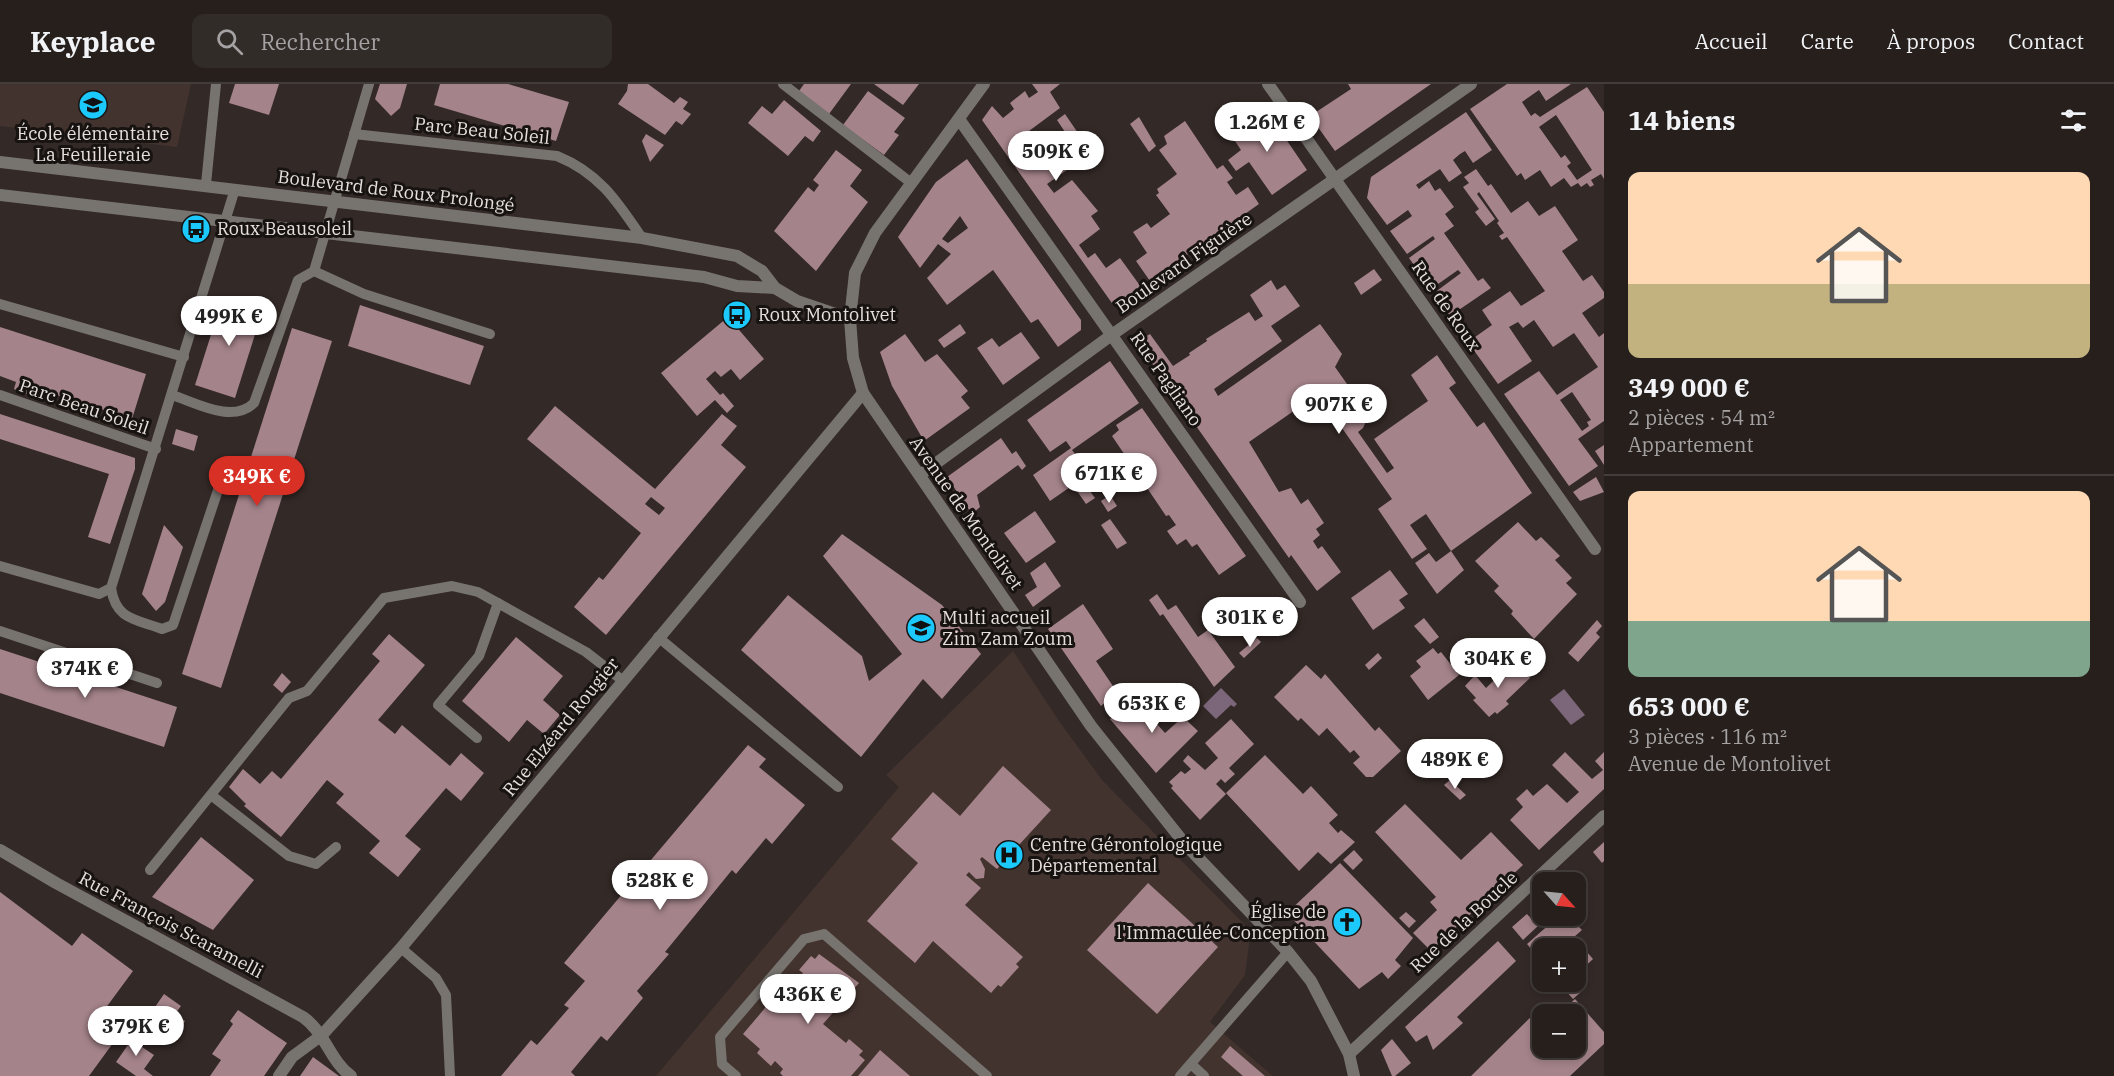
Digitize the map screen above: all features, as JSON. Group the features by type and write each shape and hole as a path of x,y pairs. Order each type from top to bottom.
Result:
{"street":[{"name":"Avenue de Montolivet","path":"984,84 910,182 875,233 855,273 850,319 853,358 863,393 1091,726 1185,844 1288,952 1311,981 1349,1054 1354,1076"},
{"name":"Rue de Roux","path":"1268,84 1595,549"},
{"name":"Boulevard Figuière","path":"920,475 1113,334 1471,84"},
{"name":"Rue Pagliano","path":"959,119 1113,334 1300,602"},
{"name":"Boulevard de Roux Prolongé","path":"0,162 206,184 333,202 642,238 737,256 762,271 775,288 805,305 850,319"},
{"name":"Boulevard de Roux Prolongé","path":"0,195 704,277 736,286 775,288"},
{"name":"Rue Elzéard Rougier","path":"279,1076 292,1057 322,1035 401,948 863,393"},
{"name":"Rue de la Boucle","path":"1349,1054 1604,816"},
{"name":"Rue François Scaramelli","path":"0,850 56,883 303,1017 322,1035 345,1072 351,1076"}],"lane":[{"path":"206,184 216,84"},
{"path":"172,395 232,414 246,411 254,403 298,280 314,271 369,84"},
{"path":"783,84 910,182"},
{"name":"Parc Beau Soleil","path":"354,134 557,156 579,165 601,183 642,238"},
{"name":"Parc Beau Soleil","path":"111,588 235,189"},
{"path":"314,271 364,294 490,334"},
{"path":"0,304 184,357"},
{"name":"Parc Beau Soleil","path":"0,395 156,449"},
{"path":"0,566 99,594 111,588 114,604 123,614 162,629 173,625 224,472"},
{"path":"150,870 289,698 307,691 384,598 452,586 478,592 586,651 622,680"},
{"path":"477,738 438,705 479,656 498,603"},
{"path":"0,631 157,683"},
{"path":"658,637 838,787"},
{"path":"211,795 289,856 316,864 336,847"},
{"path":"736,1076 722,1064 720,1037 804,939 824,934 987,1076"},
{"path":"401,948 436,978 446,995 450,1076"},
{"path":"1180,1076 1288,952"},
{"path":"1191,1064 1204,1076"}],"shaded area":[{"name":"École élémentaire La Feuilleraie","path":"0,84 191,84 177,147 0,126"},
{"name":"Centre Gérontologique Départemental","path":"1013,651 1059,721 1102,780 1243,923 1250,937 1245,975 1210,1022 1273,1076 656,1076 899,787 886,775"},
{"path":"1221,688 1237,704 1234,707 1231,705 1216,719 1203,706"},
{"path":"1564,689 1585,715 1571,725 1550,700"}],"building":[{"path":"235,84 279,84 269,115 229,103"},
{"path":"380,84 407,84 400,108 391,116 375,99"},
{"path":"440,84 508,84 569,102 556,141 434,105"},
{"path":"628,84 648,84 674,103 680,97 688,102 683,109 691,114 682,125 676,121 665,135 618,104 627,91"},
{"path":"804,84 851,84 829,114 799,91"},
{"path":"874,84 919,84 903,105"},
{"path":"1032,84 1060,84 1050,92 1060,108 1029,131 1043,149 1065,132 1057,120 1065,114 1078,133 1058,148 1071,167 1047,184 1054,193 1072,180 1098,211 1091,216 1100,229 1079,245 1088,258 1095,253 1106,268 1120,258 1141,287 1114,306 982,120 992,106 1003,118 1014,109 1010,103 1025,91 1029,98 1038,92"},
{"path":"1348,84 1431,84 1335,151 1310,116 1351,89"},
{"path":"1507,84 1571,84 1546,101 1539,90 1522,102 1531,116 1535,113 1540,117 1587,87 1604,112 1604,179 1601,174 1591,180 1594,185 1590,187 1587,183 1581,187 1578,183 1571,187 1564,178 1551,187 1540,170 1525,180 1521,173 1517,176 1470,109","holes":["1556,115 1592,170 1577,180 1567,166 1571,163 1565,155 1561,158 1539,127"]},
{"path":"868,91 905,118 894,132 899,135 884,155 843,125"},
{"path":"784,100 821,131 813,142 805,136 788,156 748,123 762,106 772,114"},
{"path":"1266,110 1307,170 1272,195 1249,162 1236,171 1228,160 1241,150 1231,135"},
{"path":"1466,112 1492,150 1473,163 1465,151 1460,154 1453,160 1462,173 1449,182 1440,169 1416,185 1419,189 1429,181 1435,191 1440,188 1454,207 1445,214 1454,226 1444,233 1478,281 1483,278 1491,288 1450,316 1434,293 1461,273 1458,270 1431,289 1409,258 1435,239 1433,236 1407,254 1390,231 1412,216 1408,210 1387,225 1367,198 1371,177"},
{"path":"1139,117 1156,146 1149,152 1130,124"},
{"path":"1185,121 1217,169 1223,165 1233,178 1227,182 1236,195 1248,187 1259,204 1150,281 1136,261 1147,253 1133,232 1147,223 1151,228 1170,214 1156,195 1159,193 1157,189 1177,174 1159,150 1167,144 1164,136"},
{"path":"646,134 664,145 650,162 642,141"},
{"path":"836,150 862,170 850,186 868,202 816,271 774,231 808,187 814,192 819,185 813,180"},
{"path":"967,159 1081,320 1081,330 1058,347 1038,319 1031,323 993,270 947,305 927,278 951,254 938,244 920,268 898,237 936,182","holes":["960,216 968,228 948,243 942,239"]},
{"path":"1476,169 1488,186 1491,184 1511,213 1528,201 1539,216 1555,206 1578,240 1562,251 1583,281 1592,275 1604,292 1604,298 1582,313 1599,337 1604,333 1604,421 1578,439 1598,466 1569,486 1504,394 1539,371 1557,395 1598,367 1574,333 1553,347 1534,320 1523,328 1518,322 1509,327 1532,361 1498,384 1468,342 1492,325 1482,310 1510,291 1521,306 1545,291 1507,237 1502,240 1499,236 1504,233 1497,223 1499,221 1479,192 1477,194 1495,219 1486,226 1475,212 1479,209 1463,187 1469,183 1464,177","holes":["1572,392 1591,420 1587,422 1589,426 1582,431 1560,400"]},
{"path":"1374,269 1382,280 1361,295 1354,283"},
{"path":"1271,280 1277,290 1285,285 1300,306 1271,326 1282,341 1214,389 1218,396 1320,324 1342,354 1335,367 1369,415 1363,428 1358,432 1387,473 1394,468 1374,439 1428,401 1411,375 1437,355 1456,383 1449,388 1477,427 1484,422 1532,493 1451,551 1426,514 1410,525 1427,549 1412,559 1378,509 1392,499 1318,394 1249,442 1279,492 1291,488 1301,504 1308,499 1324,523 1316,529 1320,535 1313,541 1318,549 1322,546 1341,572 1317,591 1291,555 1289,558 1137,342 1150,334 1173,366 1190,355 1189,353 1207,341 1206,339 1249,312 1255,321 1263,316 1250,295"},
{"path":"223,297 263,309 235,398 195,385"},
{"path":"360,305 484,346 470,385 348,346"},
{"path":"728,317 764,359 740,380 731,369 721,377 715,371 706,379 734,406 727,413 715,400 697,416 661,373"},
{"path":"960,324 966,333 944,348 938,340"},
{"path":"0,327 146,374 132,419 32,387 29,395 14,389 16,382 0,376"},
{"path":"292,328 332,341 221,688 182,674"},
{"path":"1021,332 1040,358 1003,385 977,348 992,338 999,347"},
{"path":"905,334 925,362 937,354 968,391 961,397 970,408 924,441 892,386 880,352"},
{"path":"1110,361 1139,403 1072,450 1082,463 1091,458 1097,468 1081,479 1095,498 1086,504 1073,485 1050,501 1033,475 1071,448 1066,441 1050,452 1027,420"},
{"path":"555,406 655,489 722,414 737,426 721,445 746,467 606,635 574,607 599,577 603,580 641,533 527,439","holes":["651,497 665,508 659,515 645,504"]},
{"path":"1142,408 1246,556 1219,575 1197,544 1192,547 1186,539 1177,545 1167,531 1176,525 1169,515 1166,516 1112,436 1119,430 1116,425"},
{"path":"0,414 135,458 135,469 110,544 88,537 109,474 0,439"},
{"path":"176,429 198,436 194,451 172,444"},
{"path":"1001,438 1012,454 1016,451 1026,466 1022,470 1018,465 977,495 980,507 972,514 947,477"},
{"path":"1604,445 1604,465 1595,451"},
{"path":"1596,477 1604,492 1580,501 1573,492"},
{"path":"1110,495 1117,506 1108,512 1101,501"},
{"path":"1035,511 1056,542 1026,563 1004,533"},
{"path":"1110,519 1127,543 1117,549 1101,525"},
{"path":"1518,522 1536,541 1541,537 1560,556 1555,560 1572,578 1566,583 1577,594 1534,639 1494,591 1499,586 1475,561"},
{"path":"164,525 183,547 165,602 156,611 142,594"},
{"name":"Multi accueil Zim Zam Zoum","path":"842,534 942,605 981,654 942,699 923,679 861,757 741,650 788,595 862,656 869,681 902,654 823,556"},
{"path":"1451,551 1464,570 1437,594 1415,563 1429,553 1436,562"},
{"path":"1045,562 1061,586 1033,607 1025,595 1037,587 1030,573"},
{"path":"1390,570 1408,594 1399,600 1405,608 1373,630 1351,598"},
{"path":"1157,594 1168,610 1176,605 1198,637 1208,630 1235,667 1214,687 1163,614 1160,616 1149,600"},
{"path":"1083,604 1113,649 1096,661 1117,692 1101,706 1048,629"},
{"path":"1424,618 1439,637 1430,644 1414,626"},
{"path":"1597,620 1602,626 1596,633 1600,637 1578,662 1568,653"},
{"path":"389,634 425,665 378,720 395,734 402,725 450,766 461,753 484,773 461,801 446,788 405,836 421,849 398,877 369,853 380,841 336,803 344,794 327,780 281,837 244,806 246,804 229,787 243,769 260,784 272,771 281,779 380,661 372,654"},
{"path":"516,637 563,676 543,700 560,715 544,734 527,720 509,742 462,701"},
{"path":"1257,638 1261,642 1244,658 1239,653"},
{"path":"1433,648 1438,654 1441,652 1459,675 1428,700 1410,676 1421,667 1416,661"},
{"path":"0,649 177,707 164,747 0,693"},
{"path":"1378,653 1382,658 1369,670 1365,665"},
{"path":"1516,659 1530,678 1506,701 1509,704 1497,714 1495,712 1489,717 1473,700 1476,698 1465,686 1475,675 1486,688"},
{"path":"1306,665 1321,679 1325,674 1375,731 1379,727 1401,751 1373,777 1366,777 1353,763 1360,757 1354,750 1350,753 1327,728 1319,736 1301,718 1298,721 1274,697"},
{"path":"282,673 291,682 282,693 273,685"},
{"path":"1133,697 1165,733 1183,717 1198,731 1156,773 1110,719"},
{"path":"1231,719 1254,744 1229,768 1235,774 1225,783 1221,779 1216,784 1226,794 1200,820 1171,788 1173,786 1169,782 1181,771 1185,774 1191,769 1183,761 1188,755 1205,770 1218,758 1205,743"},
{"path":"748,745 766,759 759,767 805,805 772,844 766,838 736,874 732,870 665,952 669,954 637,991 643,998 607,1041 601,1036 571,1072 575,1076 501,1076 531,1040 537,1045 569,1008 564,1005 585,981 564,963"},
{"path":"1565,752 1592,779 1603,770 1595,761 1604,752 1604,789 1539,850 1510,820 1523,807 1516,799 1527,789 1533,796 1547,784 1567,803 1579,792 1552,765"},
{"path":"1265,755 1303,794 1311,786 1338,815 1329,823 1338,833 1341,830 1355,842 1331,864 1318,852 1299,871 1226,793"},
{"path":"1003,766 1051,810 997,869 982,857 980,859 985,869 984,878 976,879 969,872 966,875 981,888 965,905 1023,957 1016,964 1019,967 1001,987 998,985 991,993 933,941 915,963 867,921 918,863 891,839 933,792 960,816"},
{"path":"1450,780 1466,795 1460,800 1444,785"},
{"path":"1405,804 1461,860 1491,832 1523,865 1431,951 1413,933 1437,910 1430,902 1436,897 1375,832"},
{"path":"201,837 254,880 213,930 152,897"},
{"path":"1604,842 1604,861 1602,863 1593,852"},
{"path":"1354,850 1363,860 1353,870 1343,860"},
{"name":"Église de l'Immaculée-Conception","path":"1340,863 1413,938 1395,960 1401,966 1388,979 1382,972 1359,989 1287,913"},
{"path":"1148,883 1218,947 1157,1014 1087,950"},
{"path":"0,892 72,946 82,933 133,971 94,1024 116,1039 89,1076 0,1076"},
{"path":"1406,912 1416,921 1409,928 1399,918"},
{"path":"1527,914 1532,919 1532,926 1538,926 1523,940 1512,927"},
{"path":"1547,926 1578,926 1582,930 1575,938 1534,938"},
{"path":"1532,940 1532,950 1527,944"},
{"path":"1498,941 1516,961 1457,1017 1463,1023 1433,1050 1427,1035 1416,1042 1405,1027"},
{"path":"1586,951 1593,959 1586,966"},
{"path":"819,954 859,983 823,1024 846,1043 849,1039 863,1051 859,1055 865,1060 851,1076 783,1076 780,1073 783,1069 775,1061 771,1066 757,1053 760,1049 743,1034 771,1001 775,1005 783,996 779,992 791,978 795,982 803,973 799,970 811,956 815,959"},
{"path":"1567,992 1581,992 1573,999"},
{"path":"164,994 181,1006 175,1014 185,1021 177,1033 169,1029 165,1035 144,1023"},
{"path":"1575,999 1579,1004 1570,1004"},
{"path":"238,1010 287,1043 264,1076 210,1076 221,1060 212,1054 233,1024 230,1021"},
{"path":"1586,1012 1604,1032 1604,1044 1570,1076 1471,1076 1532,1016 1532,1058 1586,1058"},
{"path":"137,1032 147,1038 142,1047 154,1055 144,1069 153,1076 136,1076 116,1062"},
{"path":"1392,1039 1411,1063 1395,1076 1392,1076 1381,1050"},
{"path":"1230,1046 1265,1076 1243,1076 1221,1057"},
{"path":"880,1050 910,1076 858,1076"},
{"path":"313,1057 339,1076 300,1076"}],"place":[{"name":"École élémentaire La Feuilleraie","path":"93,105"},
{"name":"Roux Beausoleil","path":"196,229"},
{"name":"Roux Montolivet","path":"737,315"},
{"name":"Multi accueil Zim Zam Zoum","path":"921,628"},
{"name":"Centre Gérontologique Départemental","path":"1009,855"},
{"name":"Église de l'Immaculée-Conception","path":"1347,922"}]}
